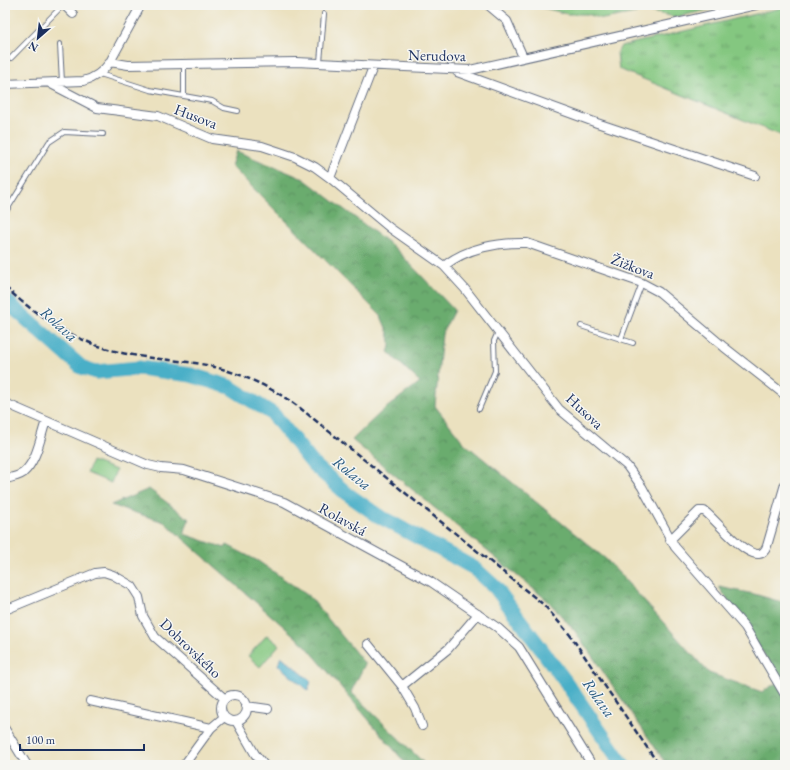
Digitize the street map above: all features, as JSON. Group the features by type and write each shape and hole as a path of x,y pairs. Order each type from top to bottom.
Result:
{"street":[{"path":"63,5 73,14"},
{"path":"5,84 51,84 83,81 100,74 110,62 141,5"},
{"path":"488,5 507,21 523,58"},
{"name":"Nerudova","path":"110,62 128,65 320,62 373,67 470,70 756,5"},
{"path":"330,178 373,67"},
{"path":"451,70 597,123 755,176"},
{"name":"Husova","path":"51,84 97,108 158,116 212,139 262,146 295,157 315,167 390,228 444,266 466,288 559,409 627,466 642,487 670,540 745,627 785,695"},
{"name":"Žižkova","path":"444,266 454,258 468,252 509,242 527,243 642,283 659,292 724,347 785,394"},
{"name":"Rolavská","path":"5,403 148,465 184,470 284,502 431,582 498,628 519,647 592,765"},
{"path":"5,479 22,474 31,463 46,421"},
{"path":"670,540 701,510 707,512 746,551 758,554 763,553 768,546 785,484"},
{"name":"Dobrovského","path":"5,610 95,574 104,572 113,575 132,586 139,598 143,616 155,637 225,699"},
{"path":"402,686 448,650 478,614"},
{"path":"368,644 402,686 415,708 422,726"},
{"name":"Dobrovského","path":"224,717 221,708 225,699 233,695 238,696 245,702 246,706"},
{"path":"90,701 211,728"},
{"path":"184,765 211,728 224,717 229,720 236,721 244,716 246,706 268,709"},
{"path":"236,721 255,754 264,765"},
{"path":"5,729 27,765"}],"lane":[{"path":"12,58 63,5"},
{"path":"320,62 324,14"},
{"path":"60,44 62,83"},
{"path":"184,64 184,95"},
{"path":"100,74 150,90 212,101 224,108 238,111"},
{"path":"5,213 49,142 64,132 102,134"},
{"path":"621,339 642,283"},
{"path":"581,326 633,343"},
{"path":"479,409 496,371 494,341 499,331"}],"green space":[{"path":"533,5 731,5 676,17 646,11 603,19 587,14 567,14"},
{"path":"785,7 785,137 619,69 617,53 621,46"},
{"path":"236,151 304,179 394,247 454,310 442,334 435,406 464,443 607,560 709,673 762,692 781,680 719,587 754,594 785,603 785,765 667,765 575,631 548,601 352,440 381,412 420,382 388,352 390,343 387,329 381,316 231,166"},
{"path":"92,461 116,470 111,483 87,473"},
{"path":"149,489 189,519 184,534 225,548 227,545 258,561 310,597 365,664 351,692 426,765 407,765 306,646 164,522 111,505"},
{"path":"267,635 279,645 260,667 248,656"}],"water":[{"path":"281,656 311,681 308,691 278,665"}],"waterway":[{"name":"Rolava","path":"5,300 81,367 96,372 139,368 191,375 230,387 273,414 313,464 346,493 377,515 474,568 495,587 565,681 623,765"}],"railway":[{"path":"5,287 53,324 93,344 129,354 195,363 223,369 263,385 300,408 544,605 570,635 659,765"}]}
